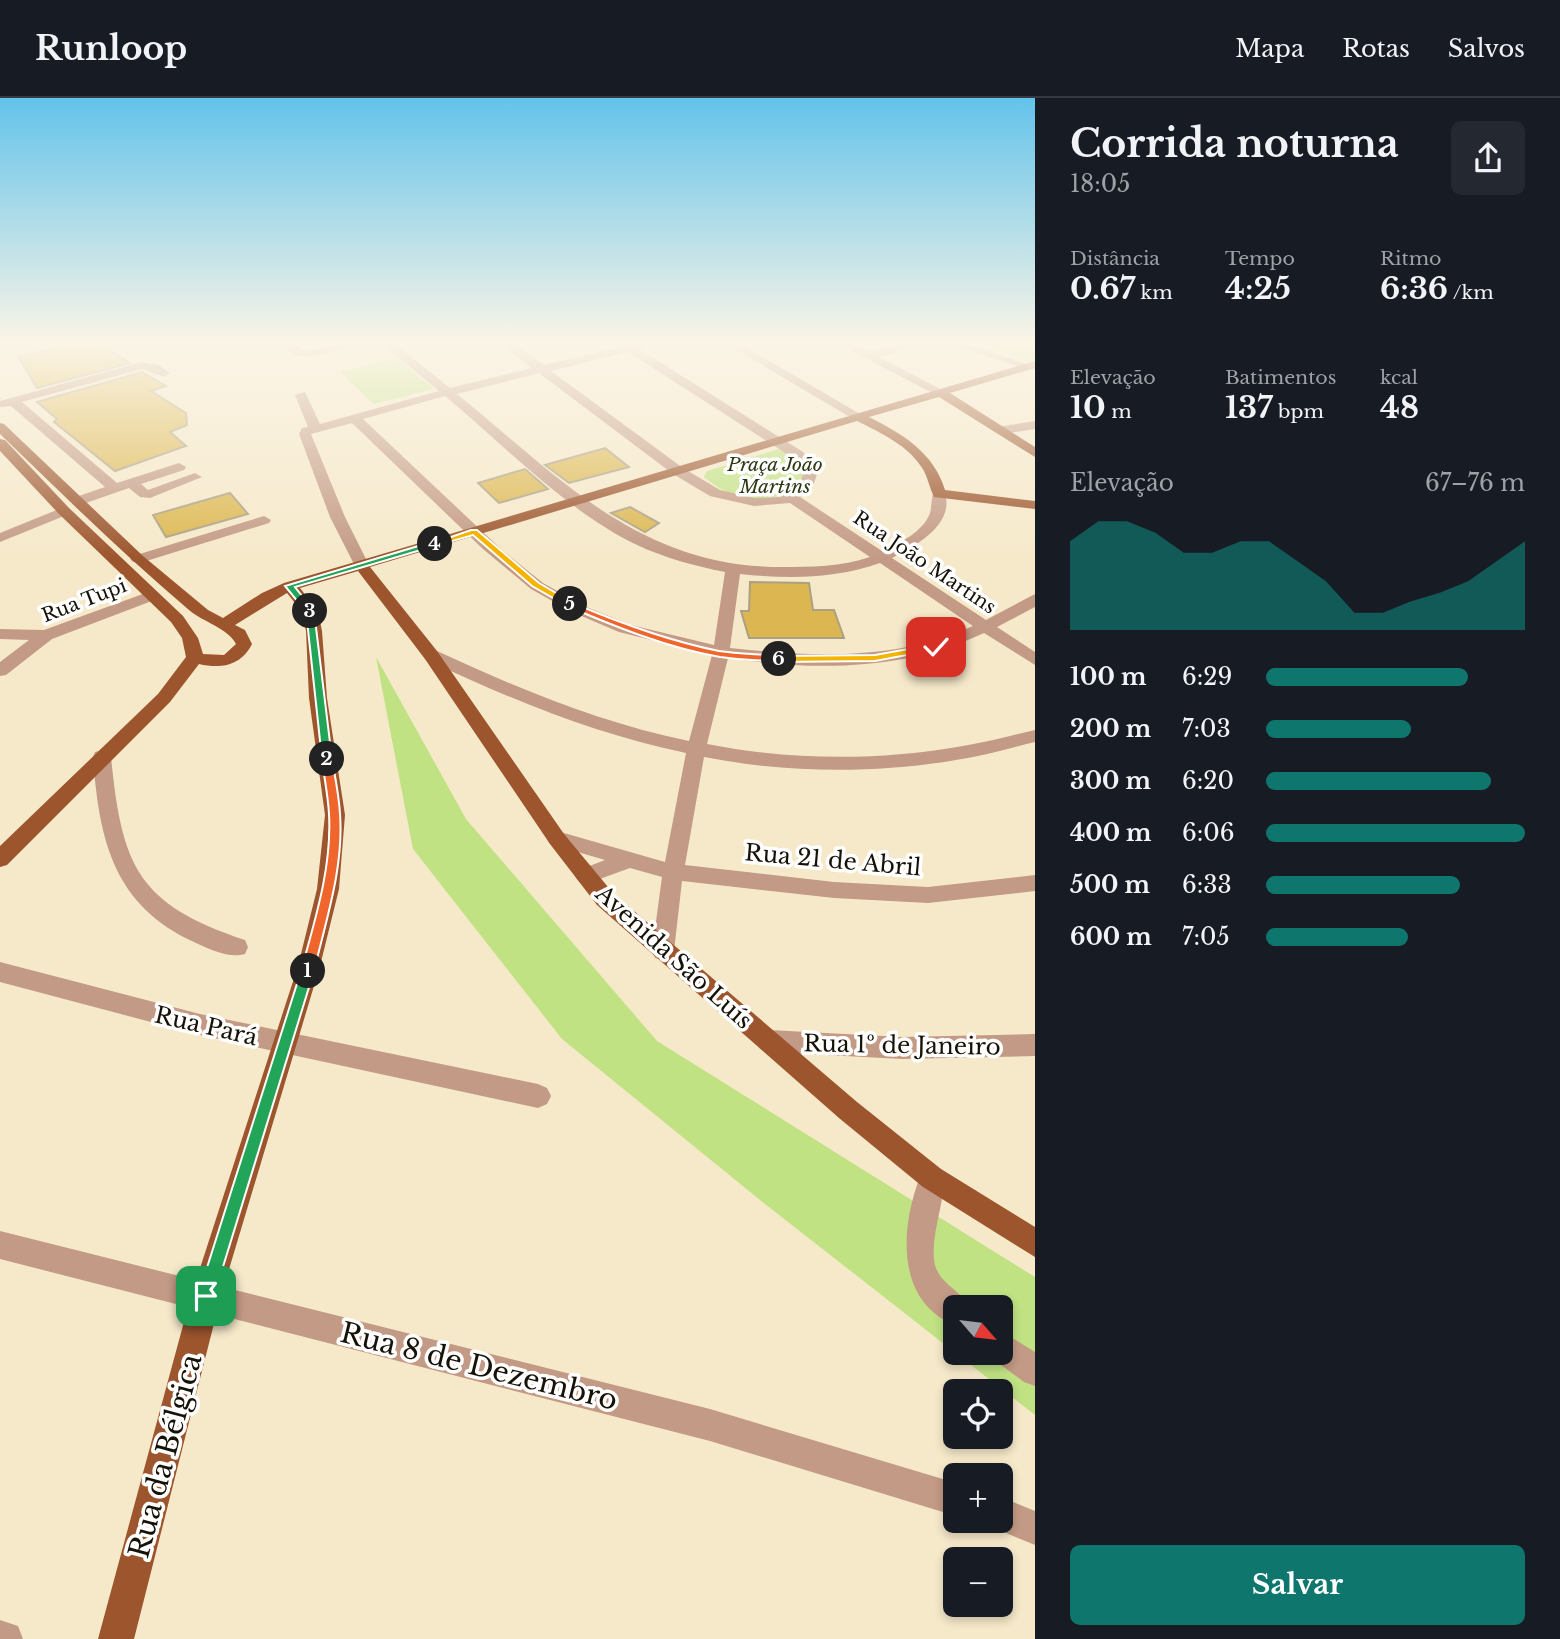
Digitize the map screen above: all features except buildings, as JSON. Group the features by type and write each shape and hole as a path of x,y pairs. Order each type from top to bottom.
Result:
{"main road":[{"path":"223,626 268,596 290,586 866,415"},
{"path":"978,415 1035,453"},
{"path":"859,417 901,439 921,456 933,474 939,494 1035,505"},
{"path":"0,427 138,559 202,614 239,634 244,644 236,656 219,662 164,698"},
{"path":"0,443 64,511 184,629 190,638 195,657"},
{"name":"Avenida São Luís","path":"361,565 431,655 557,839 605,900 848,1110 932,1178 1035,1243"},
{"name":"Rua da Bélgica","path":"116,1639 206,1296 285,1044 328,889 335,815 318,698 310,611 290,586"},
{"path":"195,657 219,662"},
{"path":"0,859 164,698 195,657"}],"street":[{"path":"22,415 115,489"},
{"path":"310,415 315,426"},
{"path":"361,565 342,531 305,434 315,426 365,415"},
{"path":"476,415 606,521 660,550 733,570 811,572 882,558 910,543 933,523 941,509 939,494"},
{"path":"603,415 678,471 715,493 736,500 768,502 792,498 805,489 811,471 798,455 733,415"},
{"path":"855,415 859,417"},
{"path":"354,418 519,572 564,602 617,625 720,654 791,660 875,658 936,647 984,627 1035,598"},
{"path":"1003,430 1035,425"},
{"path":"78,501 149,478 175,462"},
{"path":"131,483 145,494 150,494 195,477"},
{"name":"Rua João Martins","path":"792,498 1035,660"},
{"path":"1,535 64,511"},
{"path":"138,559 264,520"},
{"path":"663,951 673,872 696,751 720,654 733,570"},
{"name":"Rua Tupi","path":"0,671 46,635 151,596"},
{"path":"0,634 46,635"},
{"path":"431,655 483,680 593,723 696,751 796,763 890,764 957,754 1035,736"},
{"path":"453,686 483,680"},
{"path":"102,757 109,825 116,853 132,884 164,915 208,940 237,947"},
{"name":"Rua 21 de Abril","path":"557,839 673,872 834,890 928,895 1035,883"},
{"path":"586,877 629,859"},
{"name":"Rua Pará","path":"0,972 86,998 285,1044 538,1096"},
{"name":"Rua 1º de Janeiro","path":"769,1041 828,1047 951,1050 1035,1045"},
{"path":"932,1178 919,1234 917,1259 937,1299 943,1303"},
{"name":"Rua 8 de Dezembro","path":"0,1245 710,1424 943,1496"},
{"path":"1013,1355 1035,1371"},
{"path":"1013,1519 1035,1528"}],"green space":[{"name":"Praça João Martins","path":"779,449 809,463 809,487 768,498 742,497 729,493 704,477 707,471"},
{"path":"376,657 466,819 657,1041 1035,1277 1035,1415 1013,1398 1013,1379 989,1379 971,1365 1013,1365 1013,1295 943,1295 943,1343 765,1204 562,1039 413,849"}],"route":[{"path":"206,1296 309,966 328,889 333,849 335,815 318,698 314,631 310,611 290,586 474,532 536,585 564,602 617,625 720,654 791,660 875,658 936,647"}]}
